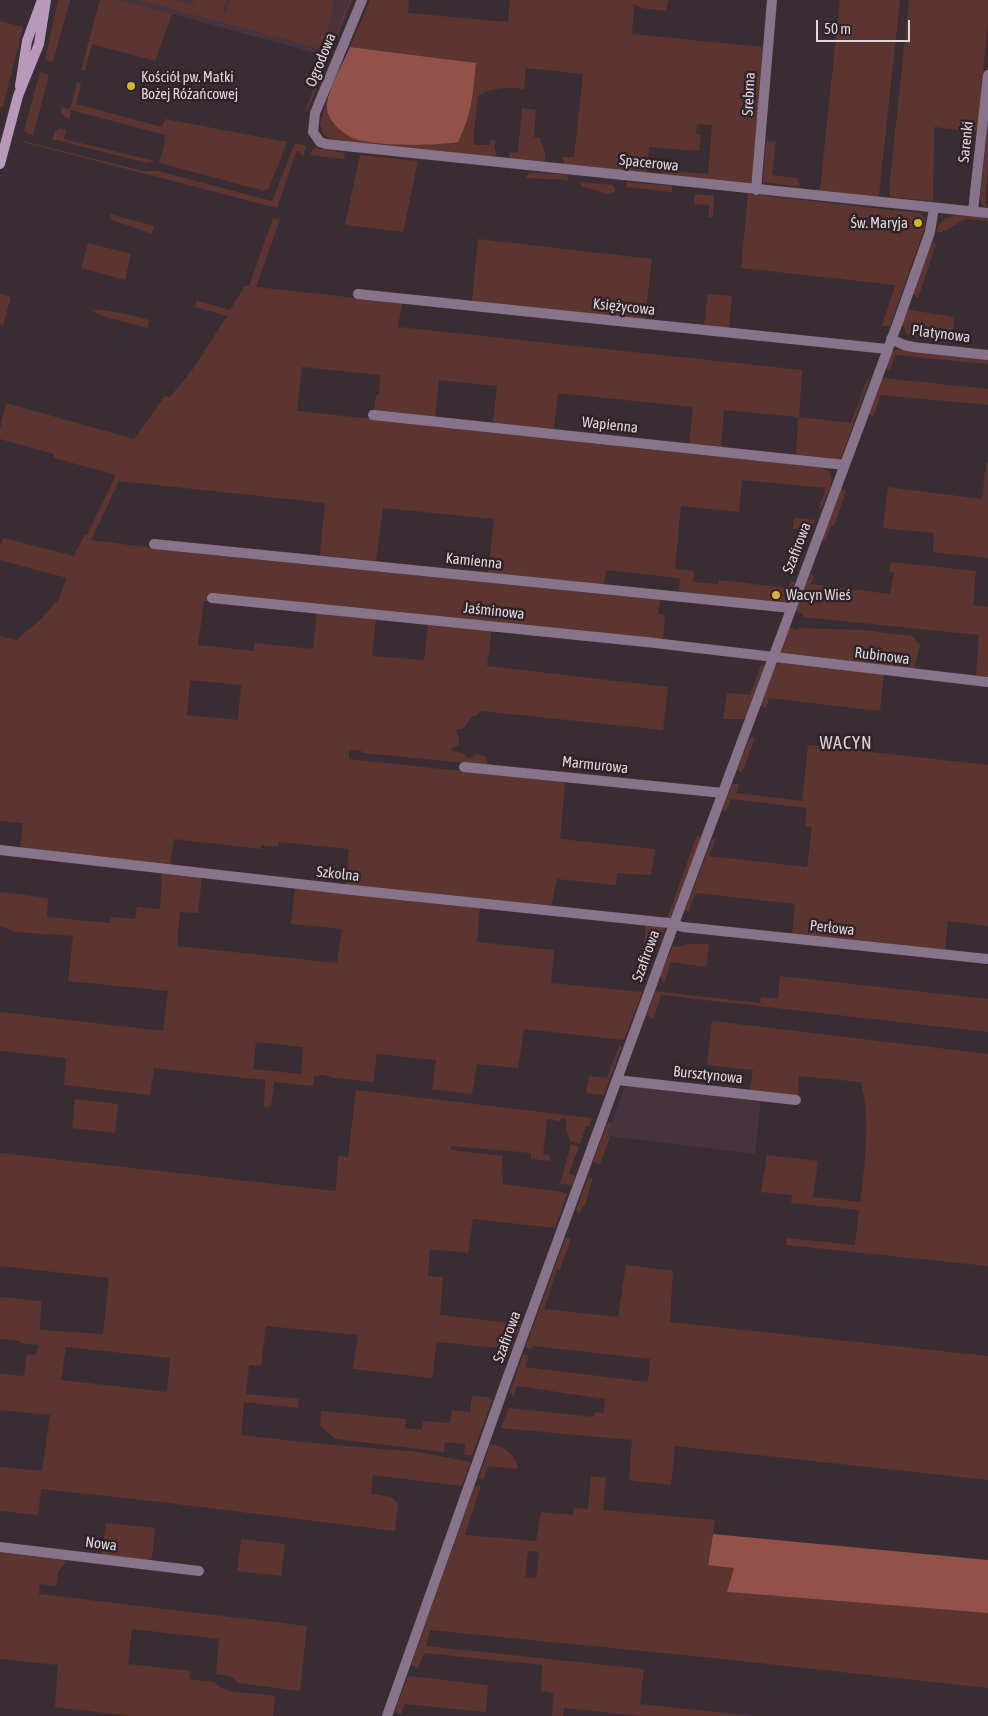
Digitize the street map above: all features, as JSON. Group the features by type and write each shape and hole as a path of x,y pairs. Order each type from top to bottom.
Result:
{"main road":[{"path":"0,164 18,96 39,44 44,0"}],"street":[{"name":"Ogrodowa","path":"313,132 315,113 362,0"},
{"name":"Srebrna","path":"756,190 772,0"},
{"name":"Sarenki","path":"973,211 988,75"},
{"name":"Spacerowa","path":"313,132 320,142 334,146 988,213"},
{"name":"Szafirowa","path":"387,1716 616,1080 930,232 934,208"},
{"name":"Księżycowa","path":"358,294 889,344"},
{"name":"Platynowa","path":"889,344 988,355"},
{"name":"Wapienna","path":"373,415 844,466"},
{"name":"Kamienna","path":"154,544 791,608"},
{"name":"Jaśminowa","path":"212,598 646,642 773,658"},
{"name":"Rubinowa","path":"773,658 988,682"},
{"name":"Marmurowa","path":"464,767 722,793"},
{"name":"Szkolna","path":"0,850 674,924"},
{"name":"Perłowa","path":"674,924 683,928 988,959"},
{"name":"Bursztynowa","path":"616,1080 796,1100"},
{"name":"Nowa","path":"0,1547 199,1571"}],"shaded area":[{"path":"58,0 70,0 53,62 45,60"},
{"path":"100,0 120,0 172,14 155,61 92,44 85,71 81,70"},
{"path":"120,0 349,0 327,56"},
{"path":"139,0 175,0 192,5 194,0 226,0 223,12 226,14 230,0 335,0 322,49"},
{"path":"349,0 352,0 307,112 305,111"},
{"path":"370,0 409,0 408,13 508,22 510,0 668,0 666,11 641,8 634,4 632,34 762,47 752,182 746,184 662,175 662,170 708,174 712,125 697,124 696,134 701,135 699,151 649,147 647,173 564,164 562,157 574,157 583,74 526,68 524,89 494,89 478,96 473,142 475,145 489,145 491,140 495,140 495,151 497,151 495,157 328,138 323,134 320,124 327,99 327,111 356,140 386,143 445,144 476,63 350,47"},
{"path":"840,0 900,0 879,194 877,198 817,192 817,189 820,189"},
{"path":"909,0 988,0 988,23 977,132 934,127 933,201 890,197 889,190"},
{"path":"0,21 23,27 3,107 0,107"},
{"path":"350,47 476,63 469,113 458,142 408,145 368,142 353,138 338,128 330,118 327,101"},
{"path":"40,72 49,75 33,135 24,131"},
{"path":"77,82 81,84 76,104 162,127 165,119 287,142 269,188 265,191 159,163 164,147 165,135 71,110 69,120 61,113 61,107 70,109"},
{"path":"522,108 536,110 534,137 540,138 545,152 544,162 510,159 509,152 518,153"},
{"path":"988,124 988,166 985,204 988,205 988,208 982,205 980,199"},
{"path":"60,128 66,130 64,139 155,161 146,163 52,140 55,131"},
{"path":"23,141 143,171 158,171 272,201 295,143 306,146 303,157 299,151 296,152 277,208"},
{"path":"766,141 776,142 772,175 797,178 800,187 763,182"},
{"path":"316,148 345,153 344,159 310,155"},
{"path":"360,155 418,161 403,232 345,225"},
{"path":"529,172 566,175 569,180 526,178"},
{"path":"581,182 612,185 615,188 615,192 607,194 581,186"},
{"path":"627,182 672,186 672,192 628,187 626,189"},
{"path":"695,194 714,196 713,217 709,217 709,205 694,204"},
{"path":"748,194 920,213 925,219 925,227 890,326 882,326 895,285 741,268"},
{"path":"110,214 154,226 152,234 112,220"},
{"path":"962,215 988,218 988,221 966,219 940,233 936,231 940,223 946,218"},
{"path":"273,218 280,219 256,287 402,303 398,327 802,370 799,417 851,423 868,377 869,380 841,458 838,460 796,457 798,417 724,410 721,449 689,446 693,407 558,393 553,439 820,467 830,472 831,485 821,508 819,508 826,488 742,480 739,512 681,506 675,569 694,571 693,582 718,584 719,580 788,588 791,581 795,582 786,602 679,593 680,578 606,570 604,585 488,573 494,519 383,508 376,561 320,555 325,503 119,481 91,540 183,552 660,600 658,614 665,615 663,641 209,594 208,601 204,601 198,645 254,651 255,643 313,649 317,612 376,620 372,656 424,660 428,624 492,628 487,666 668,687 663,730 481,711 476,716 472,716 464,728 455,730 459,737 459,744 450,750 463,753 468,758 477,754 486,757 488,765 349,750 349,759 565,783 560,839 655,849 651,875 617,873 616,885 557,879 551,907 346,886 349,849 279,842 278,847 261,845 261,849 174,839 170,865 20,849 23,823 0,821 0,636 16,640 38,622 59,599 67,578 0,560 0,547 3,538 74,556 83,538 87,535 116,475 54,458 54,454 0,439 0,429 6,403 134,439 165,396 170,397 193,369 227,316 195,307 197,299 198,301 230,310 245,286 249,286","holes":["302,367 380,375 379,395 376,395 374,412 435,419 439,380 497,386 492,432 297,411","190,680 241,685 238,720 187,715"]},
{"path":"478,239 652,259 645,320 476,302 472,300"},
{"path":"88,243 131,254 125,280 81,268"},
{"path":"931,243 936,244 918,298 913,294"},
{"path":"0,294 11,297 3,325 0,324"},
{"path":"708,294 732,296 729,328 704,326"},
{"path":"91,309 123,313 149,320 148,328 99,315"},
{"path":"906,311 954,317 952,341 909,335 904,326 901,325"},
{"path":"898,349 988,360 988,364 895,355 890,370 885,368 891,352"},
{"path":"883,378 988,389 988,405 881,395 873,417 869,412"},
{"path":"986,462 988,462 988,558 933,552 934,533 883,528 888,487 982,499"},
{"path":"840,489 846,491 834,526 831,526 825,541 822,540"},
{"path":"794,519 815,520 812,529 793,529"},
{"path":"891,562 976,571 973,605 988,607 988,677 976,675 979,635 803,617 802,613 796,610 810,575 814,575 811,584 890,594 894,573 889,572"},
{"path":"789,627 798,630 799,628 863,630 912,636 920,645 914,669 780,653"},
{"path":"762,662 764,667 745,718 723,719 727,693 750,695"},
{"path":"780,663 884,674 880,711 769,698 766,708 760,706 775,666"},
{"path":"750,737 755,738 742,773 737,770"},
{"path":"808,745 988,765 988,926 948,921 945,951 792,935 795,904 696,893 688,912 685,910 713,838 716,838 709,856 807,867 812,828 805,826 807,808 731,799 726,811 722,810 732,784 739,784 736,793 802,801"},
{"path":"697,835 702,837 672,915 667,919"},
{"path":"162,872 202,877 198,913 180,912 177,946 337,963 342,929 291,924 295,887 480,908 477,942 554,950 551,983 642,992 624,1040 524,1029 518,1068 477,1064 472,1094 432,1089 436,1060 377,1054 373,1082 323,1075 314,1076 313,1086 274,1082 271,1106 264,1107 265,1080 154,1068 150,1095 64,1085 66,1058 0,1051 0,1012 163,1031 168,991 68,981 73,936 15,932 0,926 0,892 48,898 47,917 110,923 111,917 135,919 137,907 160,909","holes":["256,1042 303,1047 301,1074 253,1069"]},
{"path":"646,924 665,926 656,951 644,944"},
{"path":"709,944 706,967 671,962 664,984 660,976 673,946"},
{"path":"780,976 988,999 988,1032 661,995 652,1019 647,1014 655,991 760,1003 761,997 778,999"},
{"path":"712,1021 988,1054 988,1266 786,1245 787,1238 855,1245 859,1210 791,1203 792,1195 761,1192 767,1155 818,1161 813,1197 860,1202 866,1127 866,1112 861,1082 799,1076 798,1096 750,1090 753,1070 707,1065"},
{"path":"619,1046 622,1046 604,1095 586,1093 589,1076 607,1078"},
{"path":"628,1086 761,1102 755,1154 607,1136 624,1089"},
{"path":"356,1090 592,1118 589,1126 586,1126 580,1144 570,1141 566,1128 567,1119 561,1118 560,1121 547,1119 543,1154 550,1155 549,1161 531,1159 531,1153 451,1146 451,1150 503,1156 501,1175 503,1175 503,1184 567,1194 555,1228 473,1219 468,1253 430,1249 428,1276 443,1277 440,1315 521,1324 516,1336 510,1335 508,1340 514,1341 511,1349 437,1342 432,1378 353,1369 358,1335 266,1326 261,1366 249,1365 246,1394 299,1399 298,1408 244,1402 241,1435 419,1452 470,1462 462,1486 373,1475 371,1494 392,1497 398,1504 395,1531 41,1489 38,1515 0,1511 0,1467 42,1471 50,1415 0,1410 0,1374 24,1376 27,1354 36,1355 38,1345 0,1339 0,1297 41,1301 40,1330 103,1334 109,1278 0,1266 0,1153 336,1191 338,1156 348,1157","holes":["66,1347 170,1358 167,1392 61,1380"]},
{"path":"75,1099 118,1104 115,1133 72,1128"},
{"path":"612,1123 607,1136 610,1137 600,1164 593,1162 607,1124"},
{"path":"571,1144 579,1147 569,1173 575,1176 572,1185 560,1184"},
{"path":"588,1178 592,1179 585,1205 582,1207 580,1214 576,1210"},
{"path":"566,1237 571,1239 560,1269 557,1269 544,1309 618,1317 626,1265 673,1271 670,1322 988,1356 988,1480 675,1446 671,1485 629,1480 632,1440 501,1428 509,1408 593,1417 595,1412 604,1413 605,1399 517,1386 513,1397 510,1392 523,1354 529,1356 525,1367 648,1382 650,1359 533,1346 532,1349 525,1348"},
{"path":"472,1396 487,1397 492,1400 472,1456 464,1455 465,1444 445,1442 444,1452 336,1439 320,1426 321,1411 406,1419 405,1428 422,1430 423,1421 450,1423 452,1410 470,1412"},
{"path":"490,1444 500,1447 512,1455 518,1469 488,1466 483,1480 479,1478"},
{"path":"591,1476 606,1478 603,1510 715,1520 708,1564 734,1568 727,1592 988,1613 988,1688 430,1630 426,1646 644,1669 640,1704 753,1716 640,1716 564,1708 563,1716 552,1716 553,1693 541,1691 542,1665 424,1653 418,1668 411,1665 474,1487 481,1485 465,1535 536,1541 541,1512 572,1515 575,1508 588,1509","holes":["528,1551 539,1552 536,1578 525,1577"]},
{"path":"106,1523 155,1528 152,1558 147,1560 102,1555"},
{"path":"713,1534 988,1560 988,1613 727,1592 734,1568 708,1565"},
{"path":"241,1539 285,1544 281,1576 237,1571"},
{"path":"0,1551 61,1558 66,1562 58,1572 56,1586 40,1584 39,1594 307,1626 300,1691 239,1683 230,1676 216,1674 219,1639 132,1629 128,1664 190,1671 189,1679 214,1682 221,1688 230,1691 275,1696 273,1716 130,1716 55,1707 58,1665 0,1659"},
{"path":"408,1676 488,1685 486,1712 405,1704 401,1714 395,1711"}],"place":[{"name":"Kościół pw. Matki Bożej Różańcowej","path":"131,86"},
{"name":"Św. Maryja","path":"918,223"},
{"name":"Wacyn Wieś","path":"776,595"}],"district":[{"name":"WACYN","path":"846,743"}]}
